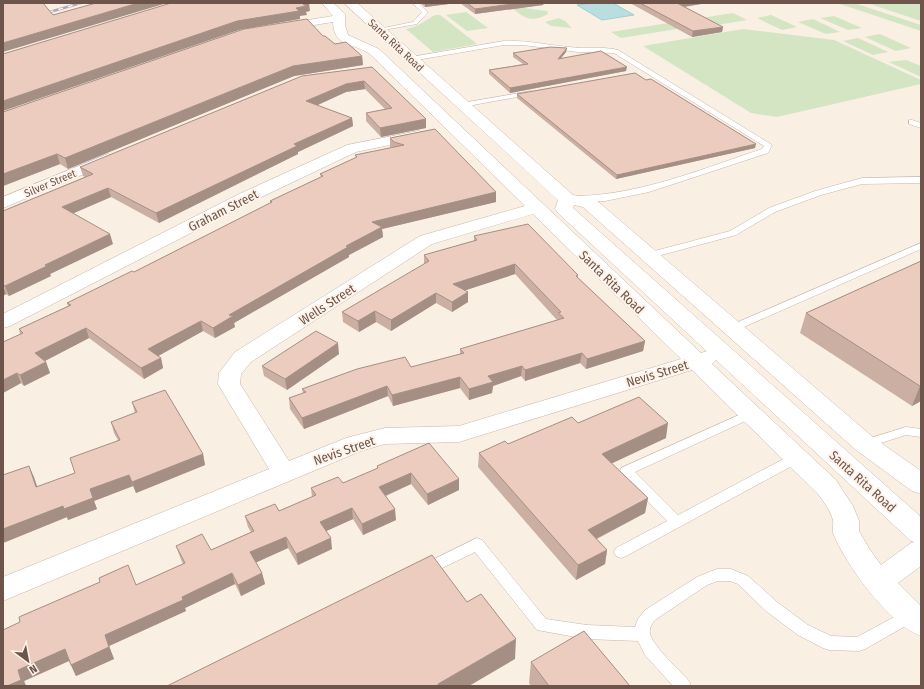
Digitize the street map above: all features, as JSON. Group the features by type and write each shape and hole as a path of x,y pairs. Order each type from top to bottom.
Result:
{"main road":[{"name":"Santa Rita Road","path":"350,3 567,199 564,209 921,533"},
{"path":"567,199 589,203 865,444 921,484"},
{"path":"622,262 650,255"}],"street":[{"name":"Santa Rita Road","path":"327,3 339,14 340,33 344,38 352,43 372,50 382,67 455,128 827,487 840,506 846,522 846,531 860,558 878,582 916,619"},
{"path":"274,29 339,18"},
{"path":"382,67 413,61"},
{"name":"Graham Street","path":"3,322 245,198 352,148 455,128"},
{"name":"Silver Street","path":"3,203 120,154"},
{"name":"Wells Street","path":"283,472 229,384 230,372 243,357 426,240 537,208"},
{"name":"Nevis Street","path":"3,589 283,472 354,444 385,436 459,434 723,354"},
{"path":"878,582 921,551"}],"lane":[{"path":"380,30 415,23 425,12 415,3"},
{"path":"413,61 516,42 578,50 608,49 618,52 768,144 765,151 646,190 605,198 567,199"},
{"path":"636,74 650,71"},
{"path":"462,105 542,91"},
{"path":"912,122 921,126"},
{"path":"650,255 733,233 772,210 818,193 862,182 921,180"},
{"path":"733,328 921,246"},
{"path":"677,522 626,471 750,414"},
{"path":"865,444 906,430 921,433"},
{"path":"621,552 796,458"},
{"path":"414,576 477,544 542,625 586,632 642,634"},
{"path":"683,686 651,650 642,634 643,624 650,615 702,581 717,575 730,575 743,580 772,607 803,630 829,643 858,644 916,619"}],"green space":[{"path":"837,3 854,3 921,25 921,31"},
{"path":"867,3 921,3 921,21"},
{"path":"509,6 547,11 548,14 536,19 531,19 523,16"},
{"path":"466,12 488,28 467,31 446,15"},
{"path":"733,13 747,20 711,26 708,24 621,38 611,32"},
{"path":"435,15 440,15 477,44 433,52 406,29 418,25"},
{"path":"771,15 797,27 782,30 757,18"},
{"path":"834,16 862,28 848,30 820,18"},
{"path":"559,18 565,21 572,28 551,26 545,22"},
{"path":"813,19 840,32 826,34 798,22"},
{"path":"743,29 834,40 921,80 921,84 777,117 751,113 643,46"},
{"path":"880,34 911,48 896,51 865,37"},
{"path":"858,38 888,52 873,55 843,41"},
{"path":"906,60 921,66 921,77 889,62"}],"water":[{"path":"613,3 634,15 602,20 577,5"}],"building":[{"path":"3,3 43,3 53,15 96,3 138,3 3,43"},
{"path":"171,3 309,3 303,4 306,6 296,8 299,11 237,21 3,101 3,54"},
{"path":"467,3 520,3 475,9"},
{"path":"640,3 677,3 723,27 693,31"},
{"path":"307,19 323,36 335,44 346,42 362,56 293,66 65,158 57,154 3,174 3,112 244,29"},
{"path":"550,47 567,48 558,59 601,51 627,67 510,88 489,70 528,64 513,53"},
{"path":"372,67 426,119 380,128 366,113 392,108 364,81 346,84 306,101 352,118 294,144 297,146 156,213 108,188 62,207 110,234 45,265 47,266 5,286 3,285 3,211 93,174 80,167 302,76"},
{"path":"635,73 646,80 651,79 756,144 617,175 517,94"},
{"path":"435,129 496,192 372,222 382,227 346,246 348,247 229,315 233,316 213,328 201,321 148,349 161,358 141,368 86,328 35,353 46,362 20,375 17,373 3,380 3,342 23,333 19,329 71,305 67,303 132,271 134,272 272,202 270,201 323,176 320,174 357,157 355,155 404,145 394,142 390,138"},
{"path":"528,224 578,275 576,276 645,341 587,359 582,353 525,370 522,366 488,376 493,382 469,389 460,377 392,395 387,386 302,418 289,398 306,392 302,389 357,369 405,357 411,367 464,353 460,349 564,318 558,313 561,312 515,264 453,284 468,292 452,302 436,293 391,320 375,311 358,321 342,312 429,261 424,255 477,240 474,236"},
{"path":"921,261 920,386 806,313"},
{"path":"316,331 338,343 285,379 262,366"},
{"path":"165,390 203,454 132,482 129,475 90,489 93,498 64,509 63,506 3,529 3,475 29,466 36,487 75,473 70,458 120,440 111,422 137,412 132,402"},
{"path":"639,397 668,423 602,454 648,498 588,530 607,550 578,565 479,453 505,441 508,444 572,417 578,423"},
{"path":"429,443 459,479 427,494 411,473 379,487 395,509 362,524 352,508 320,522 331,538 296,554 286,537 250,552 262,573 238,585 232,573 182,597 183,600 105,635 109,647 71,665 65,649 18,670 21,680 7,686 3,686 3,630 20,622 19,617 100,582 99,578 128,565 136,585 185,563 176,546 202,534 211,550 254,531 245,516 275,504 279,511 316,495 311,488 338,477 343,483"},
{"path":"432,555 467,602 481,594 516,639 438,684 439,686 167,686"},
{"path":"584,631 630,686 549,686 531,662"}],"railway":[{"path":"39,15 81,3"}]}
